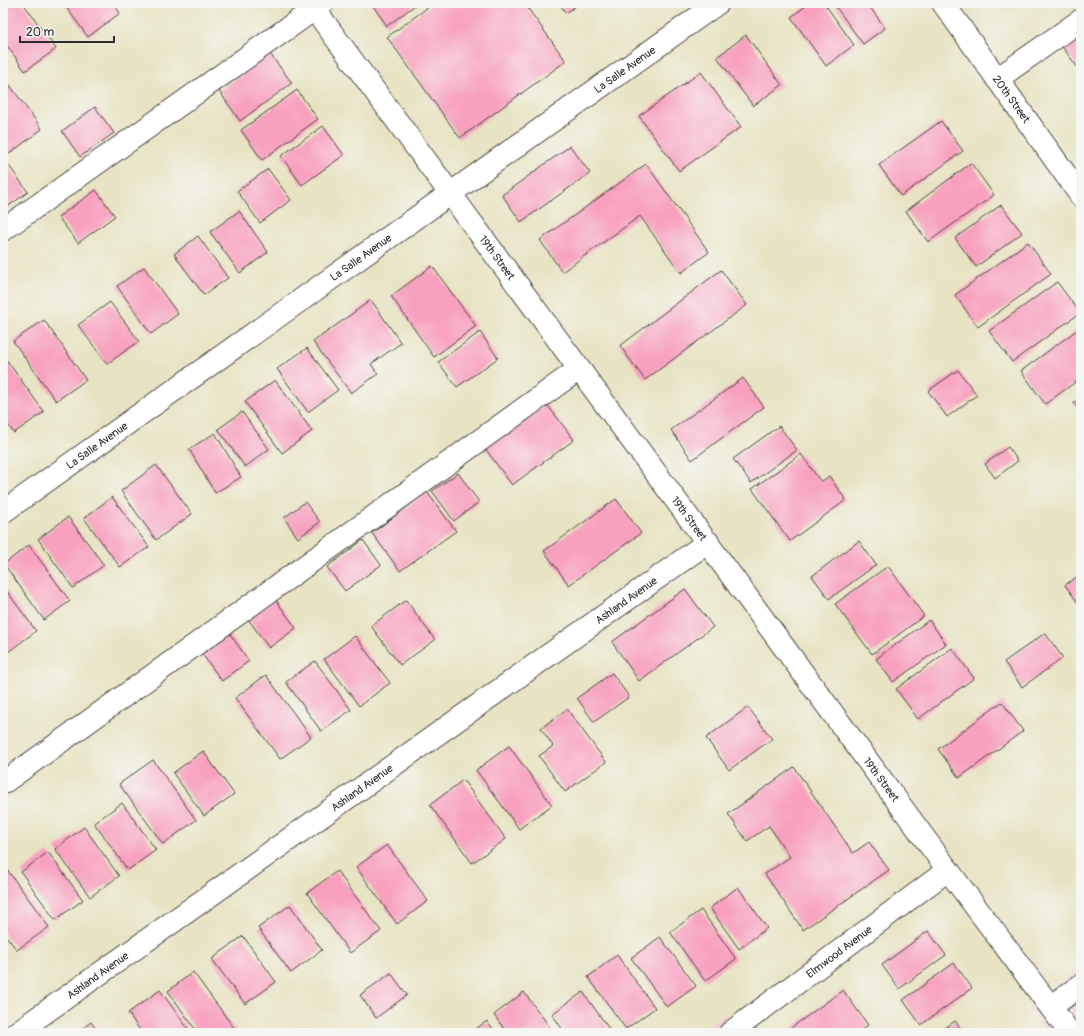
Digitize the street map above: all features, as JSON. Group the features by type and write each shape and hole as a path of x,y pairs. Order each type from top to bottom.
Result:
{"street":[{"name":"La Salle Avenue","path":"3,512 718,3"},
{"name":"20th Street","path":"942,3 1081,196"},
{"name":"19th Street","path":"316,5 449,194 1070,1033"},
{"path":"3,230 316,5"},
{"path":"997,79 1081,20"},
{"path":"3,783 579,369"},
{"name":"Ashland Avenue","path":"16,1033 708,542"},
{"name":"Elmwood Avenue","path":"730,1033 948,870"},
{"path":"1051,1007 1081,985"}],"shaded area":[{"path":"1081,967 1081,1033 1047,1033 1028,1007"},
{"path":"726,1013 742,1033 697,1033"}],"building":[{"path":"7,3 23,3 56,49 25,71 3,40 3,6"},
{"path":"63,3 113,3 120,13 88,37"},
{"path":"371,3 418,3 387,26"},
{"path":"434,3 524,3 566,61 460,138 387,37"},
{"path":"559,3 580,3 566,13"},
{"path":"810,3 824,3 854,45 826,66 791,17"},
{"path":"833,3 867,3 885,28 863,44"},
{"path":"1081,31 1081,72 1061,45"},
{"path":"746,35 782,85 753,106 717,57"},
{"path":"270,54 292,83 240,121 219,91"},
{"path":"701,72 741,127 679,171 639,116"},
{"path":"3,76 42,129 9,154 3,145"},
{"path":"297,90 318,119 262,160 241,130"},
{"path":"95,107 114,133 80,157 62,131"},
{"path":"941,121 963,151 901,196 879,165"},
{"path":"323,126 344,155 302,185 281,156"},
{"path":"570,146 590,173 521,222 502,195"},
{"path":"7,163 28,192 3,210 3,166"},
{"path":"971,163 994,195 928,242 906,211"},
{"path":"646,164 709,252 681,273 640,216 562,272 540,240"},
{"path":"268,169 291,200 260,223 237,191"},
{"path":"96,190 115,216 78,243 58,217"},
{"path":"1001,205 1022,233 976,267 955,238"},
{"path":"239,211 268,252 240,273 210,232"},
{"path":"198,236 228,278 204,295 174,254"},
{"path":"1028,242 1051,274 978,327 955,295"},
{"path":"432,266 476,326 434,357 391,296"},
{"path":"144,267 178,314 151,334 117,286"},
{"path":"721,270 747,305 645,380 620,346"},
{"path":"1057,282 1080,313 1012,362 989,331"},
{"path":"371,300 401,343 371,364 378,374 351,393 313,342"},
{"path":"110,302 139,341 107,364 78,325"},
{"path":"44,320 86,380 56,401 13,341"},
{"path":"1081,327 1081,378 1045,404 1021,371"},
{"path":"480,332 498,358 457,387 438,362"},
{"path":"307,348 338,390 308,412 277,369"},
{"path":"3,355 44,412 14,433 3,418"},
{"path":"958,370 977,395 947,417 928,391"},
{"path":"743,378 764,407 692,460 671,430"},
{"path":"275,380 312,431 282,453 245,402"},
{"path":"1081,398 1081,413 1074,403"},
{"path":"546,403 574,440 512,485 484,447"},
{"path":"242,412 269,449 245,467 218,429"},
{"path":"779,426 797,450 751,483 733,459"},
{"path":"215,433 241,477 215,493 189,449"},
{"path":"1008,447 1018,461 995,478 985,464"},
{"path":"801,454 821,482 829,476 846,500 790,541 752,489"},
{"path":"156,465 192,514 156,540 121,491"},
{"path":"458,473 479,502 454,521 432,491"},
{"path":"427,492 456,531 400,571 372,533"},
{"path":"112,497 149,547 120,567 84,518"},
{"path":"616,499 641,533 569,585 544,551"},
{"path":"305,502 320,522 298,538 284,518"},
{"path":"68,517 104,565 73,588 38,539"},
{"path":"363,540 381,565 345,591 327,567"},
{"path":"859,541 876,565 829,599 812,576"},
{"path":"29,545 70,601 44,620 4,564"},
{"path":"888,566 924,616 872,654 835,604"},
{"path":"1081,574 1081,607 1065,585"},
{"path":"3,586 36,631 8,652 3,645"},
{"path":"685,589 713,627 639,681 612,642"},
{"path":"275,599 296,628 269,648 248,619"},
{"path":"406,600 435,640 400,665 371,626"},
{"path":"929,620 946,644 893,682 876,659"},
{"path":"1045,633 1063,658 1022,687 1004,662"},
{"path":"230,634 249,661 222,681 202,654"},
{"path":"355,636 390,683 359,706 324,659"},
{"path":"952,648 974,678 918,719 896,689"},
{"path":"315,661 351,710 321,731 286,682"},
{"path":"612,673 629,697 594,722 577,698"},
{"path":"266,675 311,737 280,759 235,698"},
{"path":"1002,702 1023,731 959,778 938,749"},
{"path":"748,707 772,739 729,770 706,738"},
{"path":"567,709 606,762 565,792 539,756 553,746 541,728"},
{"path":"509,746 552,805 519,829 476,770"},
{"path":"203,751 234,794 204,816 173,773"},
{"path":"153,760 196,820 163,844 119,784"},
{"path":"794,767 853,853 869,842 889,870 803,930 765,874 790,857 769,826 747,841 728,814"},
{"path":"463,780 506,839 472,863 430,805"},
{"path":"122,803 156,850 128,870 94,823"},
{"path":"84,827 119,876 90,897 55,849"},
{"path":"387,845 428,901 397,924 356,867"},
{"path":"48,852 83,900 55,920 21,872"},
{"path":"3,864 49,927 17,950 3,932"},
{"path":"337,871 381,931 350,953 307,893"},
{"path":"738,887 767,928 739,949 710,908"},
{"path":"290,905 322,950 291,973 258,928"},
{"path":"701,910 736,959 705,981 670,932"},
{"path":"928,931 946,955 899,989 882,965"},
{"path":"243,936 276,982 245,1004 212,959"},
{"path":"660,937 696,986 667,1007 631,958"},
{"path":"617,955 655,1008 626,1029 588,977"},
{"path":"954,963 972,988 921,1025 903,1000"},
{"path":"193,972 237,1032 198,1033 168,991"},
{"path":"391,973 407,995 376,1018 360,995"},
{"path":"160,990 191,1033 142,1033 128,1013"},
{"path":"843,990 868,1025 857,1033 784,1033"},
{"path":"524,992 554,1033 507,1033 494,1015"},
{"path":"583,992 612,1033 565,1033 552,1014"},
{"path":"487,1021 496,1033 470,1033"},
{"path":"955,1021 964,1033 938,1033"},
{"path":"91,1022 99,1033 76,1033"}]}
